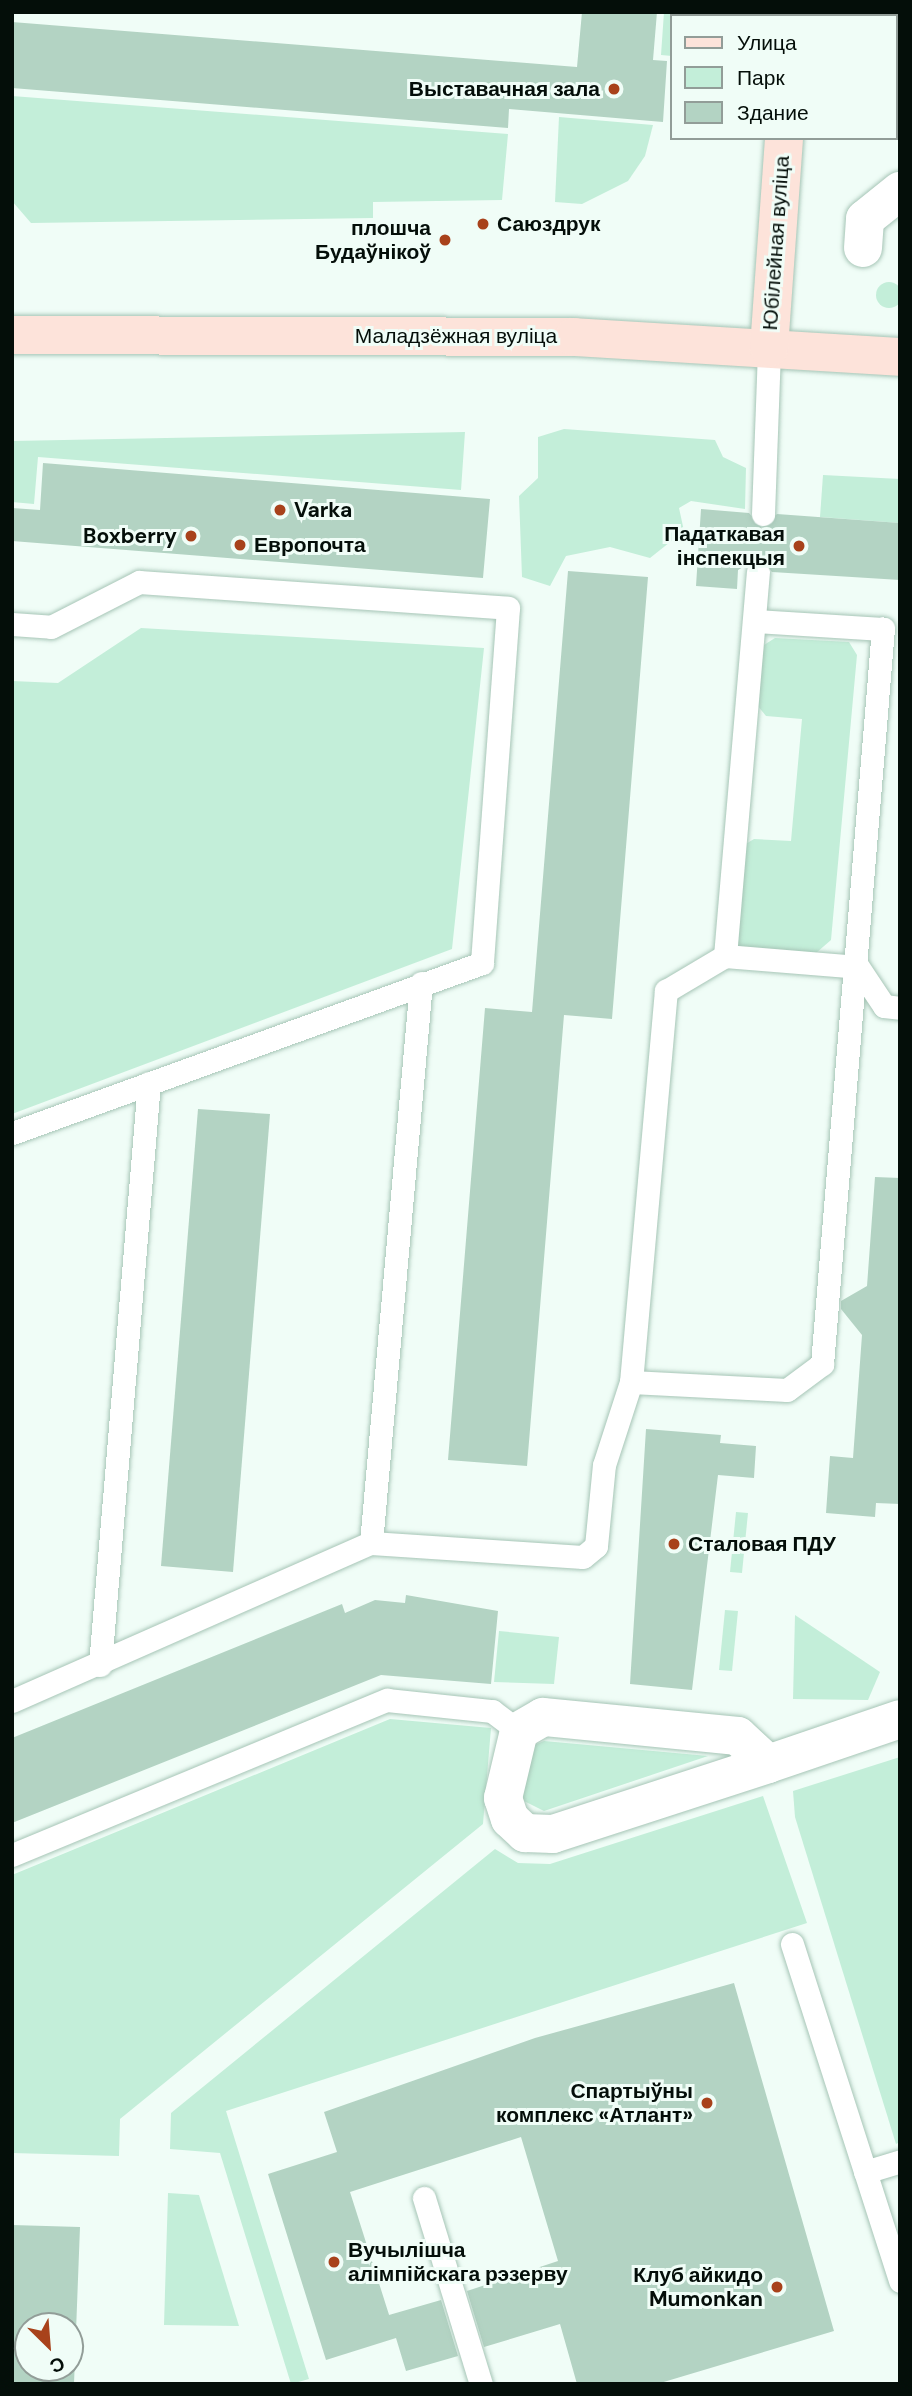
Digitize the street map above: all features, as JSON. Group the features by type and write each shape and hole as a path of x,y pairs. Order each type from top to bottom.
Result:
{"main road":[{"name":"Юбілейная вуліца","path":"769,348 784,140"},
{"name":"Маладзёжная вуліца","path":"12,335 573,337 900,358"}],"street":[{"path":"863,248 865,219 900,191"},
{"path":"768,1764 738,1737 543,1717 519,1731 503,1798 510,1819 525,1833 553,1834 768,1764 900,1719"}],"lane":[{"path":"762,514 769,348"},
{"path":"725,956 758,572"},
{"path":"12,624 51,627 139,582 508,608 482,963 12,1133"},
{"path":"631,1382 787,1390 822,1363 858,967 884,629 755,621"},
{"path":"12,1701 100,1665 371,1543 583,1557 596,1546 604,1465 631,1382 666,991 725,956 858,967"},
{"path":"858,967 884,1006 900,1008"},
{"path":"371,1543 421,984"},
{"path":"100,1665 149,1083"},
{"path":"12,1855 387,1700 492,1711 519,1731"},
{"path":"792,1944 900,2281"},
{"path":"865,2172 900,2161"},
{"path":"425,2198 481,2384"}],"green space":[{"path":"664,12 724,12 670,14 670,56 661,55"},
{"path":"12,96 508,134 502,200 373,202 373,218 31,223 12,201"},
{"path":"559,117 653,125 645,156 628,181 582,204 555,202"},
{"path":"889,282 898,286 902,295 898,304 889,308 880,304 876,295 880,286"},
{"path":"564,429 715,440 723,457 746,468 745,509 691,501 679,508 684,531 650,558 610,547 566,556 550,586 522,577 519,496 538,478 538,437"},
{"path":"465,432 461,490 38,457 34,504 12,502 12,441"},
{"path":"823,475 900,479 900,523 820,517"},
{"path":"141,628 484,648 452,949 12,1114 12,681 58,683"},
{"path":"775,638 849,642 857,655 831,940 816,953 740,949 731,939 744,845 754,839 791,841 802,719 766,716 757,705 764,645"},
{"path":"736,1512 748,1513 742,1573 730,1572"},
{"path":"725,1610 738,1611 732,1671 719,1670"},
{"path":"795,1615 880,1672 868,1700 793,1699"},
{"path":"499,1631 559,1637 554,1684 494,1682"},
{"path":"390,1719 491,1728 483,1824 120,2119 119,2156 12,2153 12,1875"},
{"path":"544,1741 708,1756 544,1811 522,1800 532,1746"},
{"path":"900,1757 900,2142 896,2144 795,1817 793,1791"},
{"path":"763,1796 807,1923 226,2111 309,2379 291,2384 220,2153 170,2149 171,2113 495,1849 518,1863 550,1864"},
{"path":"168,2193 199,2195 239,2326 164,2325"}],"building":[{"path":"582,12 657,12 653,60 667,61 663,122 509,109 508,128 12,88 12,22 577,67"},
{"path":"43,463 490,499 483,578 12,541 12,508 40,510"},
{"name":"Падаткавая інспекцыя","path":"701,509 749,513 762,528 777,514 900,523 900,580 772,572 759,558 738,570 737,589 696,586"},
{"path":"568,571 648,577 612,1019 564,1015 527,1466 448,1460 485,1008 532,1012"},
{"path":"198,1109 270,1114 233,1572 161,1566"},
{"path":"875,1177 900,1178 900,1504 876,1503 875,1517 826,1513 830,1456 853,1458 862,1335 841,1309 841,1301 867,1286"},
{"name":"Сталовая ПДУ","path":"646,1429 721,1435 720,1443 756,1446 754,1478 718,1475 692,1690 630,1684"},
{"path":"406,1595 498,1611 491,1684 381,1675 12,1823 12,1738 342,1604 345,1613 375,1600 405,1603"},
{"path":"734,1983 834,2331 657,2384 577,2384 560,2324 484,2347 467,2291 558,2261 521,2137 350,2192 389,2315 441,2300 458,2356 406,2371 396,2338 326,2360 268,2174 337,2152 324,2112 535,2038"},
{"path":"12,2225 80,2227 77,2312 14,2312 14,2382 74,2384 12,2384"}],"place":[{"name":"Выставачная зала","path":"614,89"},
{"name":"Саюздрук","path":"483,224"},
{"name":"плошча Будаўнікоў","path":"445,240"},
{"name":"Varka","path":"280,510"},
{"name":"Boxberry","path":"191,536"},
{"name":"Европочта","path":"240,545"},
{"name":"Падаткавая інспекцыя","path":"799,546"},
{"name":"Сталовая ПДУ","path":"674,1544"},
{"name":"Спартыўны комплекс «Атлант»","path":"707,2103"},
{"name":"Вучылішча алімпійскага рэзерву","path":"334,2262"},
{"name":"Клуб айкидо Mumonkan","path":"777,2287"}]}
